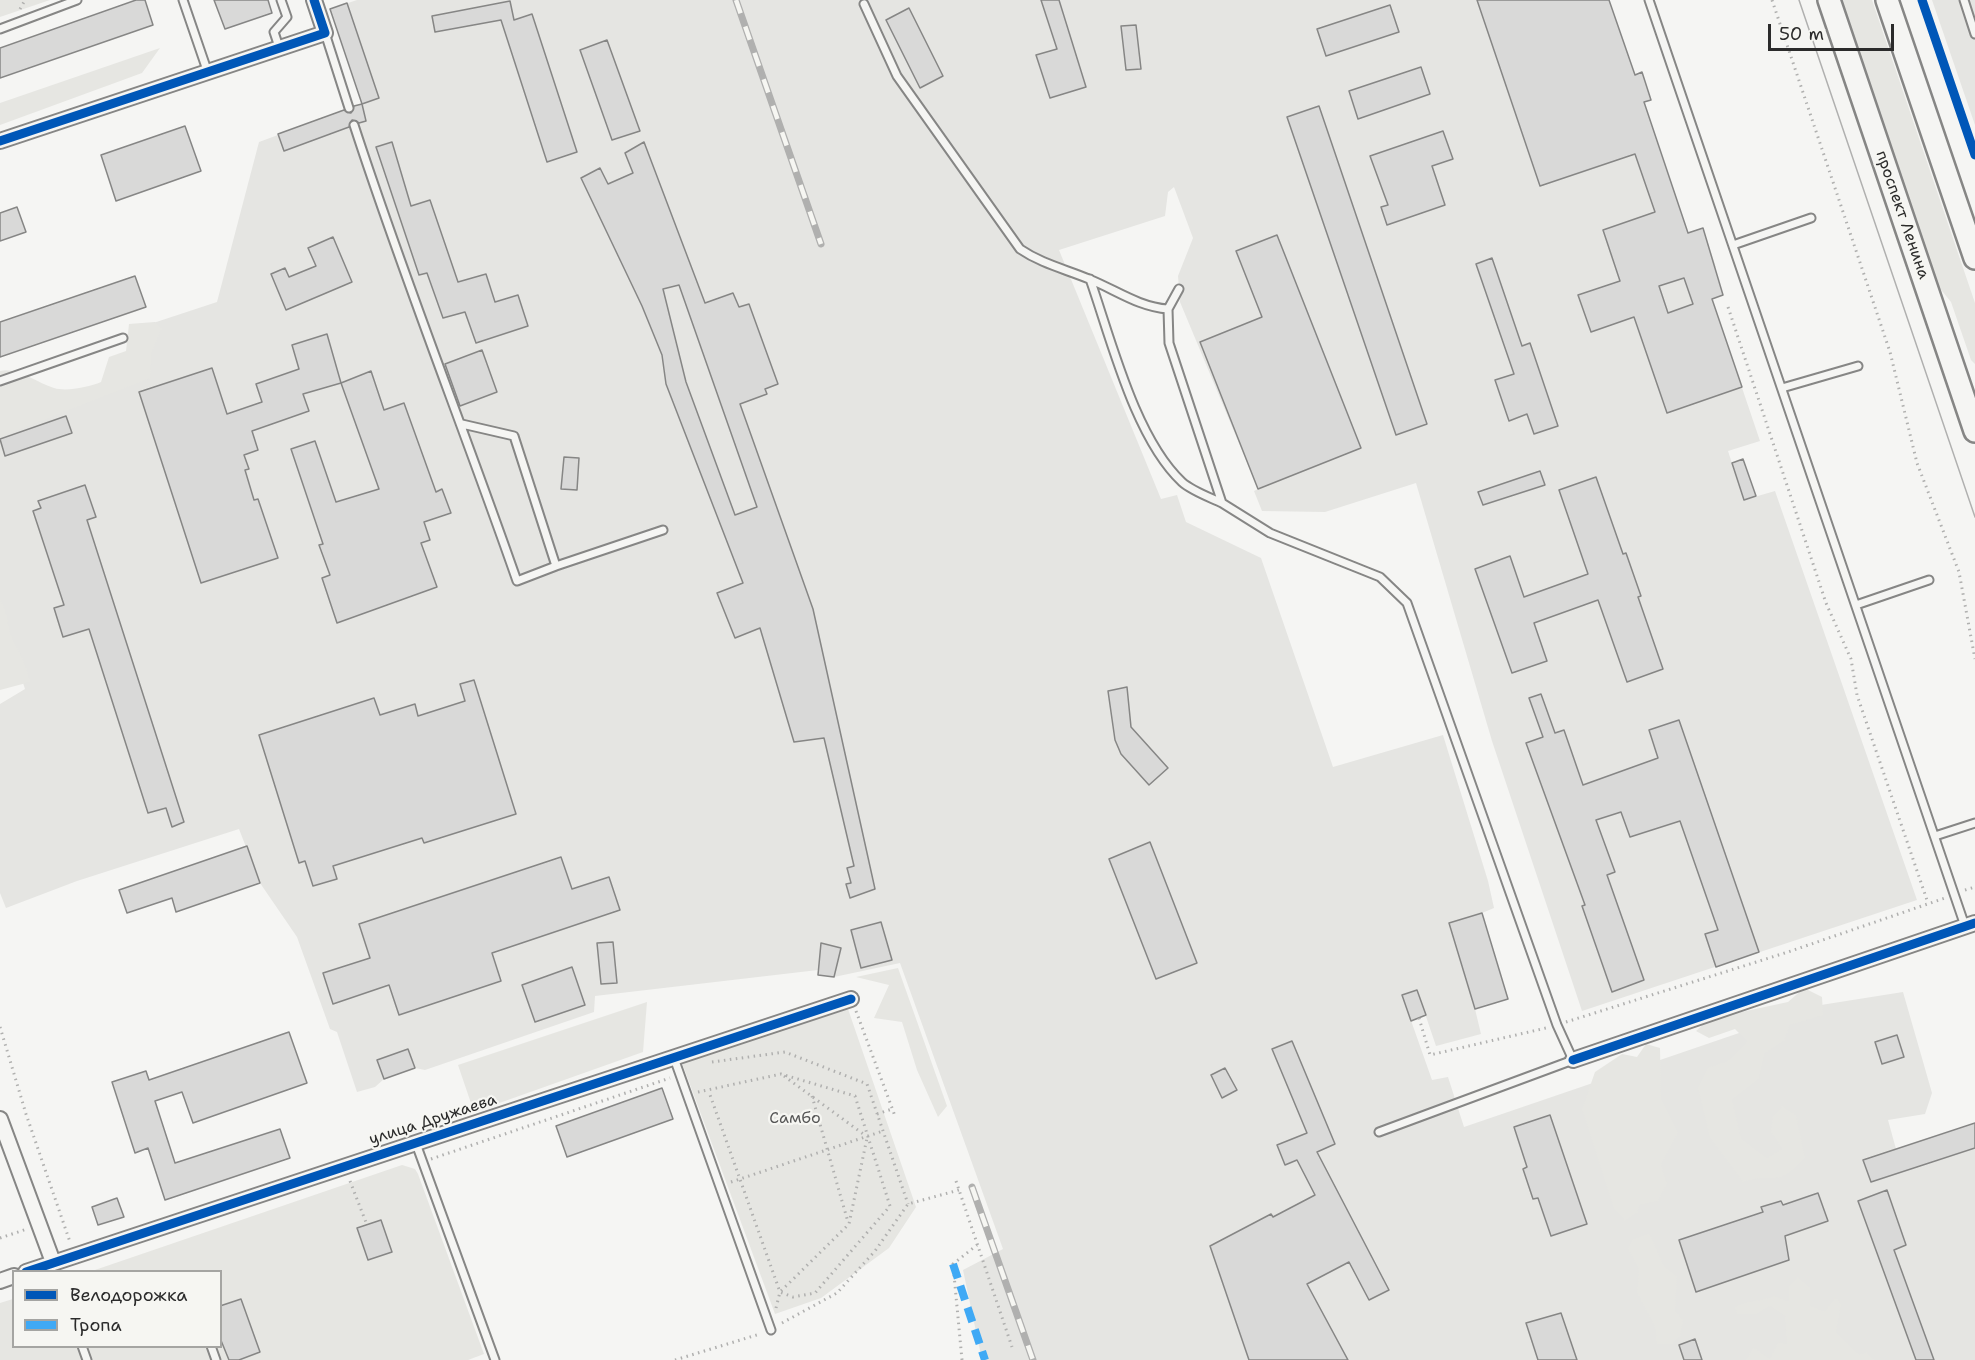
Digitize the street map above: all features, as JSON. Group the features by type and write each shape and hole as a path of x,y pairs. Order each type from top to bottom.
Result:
{"main road":[{"name":"проспект Ленина","path":"1829,0 1967,383 1975,431"},
{"path":"1887,0 1975,258"}],"street":[{"path":"0,141 207,70 324,33 314,0"},
{"path":"1573,1060 1970,924"},
{"name":"улица Дружаева","path":"38,1270 55,1267 416,1141 851,999"},
{"path":"0,1119 4,1145 55,1267"}],"lane":[{"path":"0,29 77,0"},
{"path":"183,0 207,70"},
{"path":"279,48 274,32 287,17 281,0"},
{"path":"1649,0 1954,894 1970,924"},
{"path":"1964,0 1975,33"},
{"path":"864,4 897,76 1020,249 1038,261 1090,279 1138,303 1168,309"},
{"path":"324,33 349,108"},
{"path":"354,125 393,246 462,424 517,582 556,566 663,530"},
{"path":"1733,245 1811,218"},
{"path":"1090,279 1141,420 1165,464 1184,484 1222,503 1270,533 1380,577 1407,603 1557,1025 1573,1060 1379,1132"},
{"path":"1179,289 1168,309 1169,343 1222,503"},
{"path":"0,381 123,339"},
{"path":"1782,388 1858,366"},
{"path":"462,424 514,436 556,566"},
{"path":"1856,605 1929,580"},
{"path":"1935,836 1975,823"},
{"path":"674,1058 771,1330"},
{"path":"416,1141 495,1360"}],"path":[{"path":"1772,0 1890,352 1917,463 1959,572 1975,659"},
{"path":"1728,307 1826,603 1851,658 1857,695 1928,903"},
{"path":"1419,1018 1430,1055 1557,1025 1788,952 1975,886"},
{"path":"851,999 895,1116"},
{"path":"0,1028 26,1114 61,1215"},
{"path":"709,1062 785,1052 867,1084 908,1204"},
{"path":"781,1074 868,1137"},
{"path":"687,1093 709,1092 781,1074 855,1096 890,1206 815,1293 793,1297 780,1292 709,1092"},
{"path":"423,1161 680,1075"},
{"path":"812,1096 849,1224"},
{"path":"877,1114 892,1109"},
{"path":"721,1186 883,1131"},
{"path":"771,1330 780,1292 849,1224 868,1137"},
{"path":"344,1165 367,1225"},
{"path":"956,1181 1012,1347"},
{"path":"675,1360 771,1330 837,1293 874,1251 908,1204 959,1190"},
{"path":"0,1238 39,1225"},
{"path":"962,1360 953,1264 978,1245"}],"shaded area":[{"path":"357,0 1609,0 1634,75 1642,72 1651,100 1644,103 1688,232 1703,228 1716,267 1713,268 1723,295 1712,299 1760,441 1728,451 1744,500 1775,491 1917,900 1582,1011 1492,741 1416,483 1325,512 1262,511 1254,491 1258,489 1180,302 1178,276 1193,238 1174,187 1168,192 1165,216 1059,250 1161,499 1177,495 1186,522 1261,558 1333,767 1443,735 1488,881 1494,908 1482,913 1508,999 1475,1009 1481,1034 1436,1046 1417,990 1402,995 1432,1080 1448,1077 1464,1127 1821,1005 1903,992 1932,1093 1925,1114 1888,1120 1896,1149 1975,1123 1975,1360 982,1360 963,1270 1003,1249 900,963 834,977 817,975 818,970 595,996 594,1012 425,1070 415,1068 384,1079 375,1087 357,1092 337,1032 330,1029 297,937 260,883 239,829 77,881 6,908 0,893 0,704 25,689 0,613 0,425 142,374 129,331 217,302 259,142 362,104 330,9"},
{"path":"1932,0 1975,0 1975,125"}],"green space":[{"path":"0,0 50,0 0,17"},
{"path":"1841,0 1872,0 1975,303 1975,364 1971,360 1951,302 1938,286"},
{"path":"160,48 142,73 0,125 0,103"},
{"path":"155,322 162,328 152,352 150,378 0,437 0,371 21,373 47,386 59,389 96,384 101,382 109,357 126,351 129,324"},
{"path":"0,600 30,682 0,690"},
{"path":"898,968 947,1106 938,1117 917,1070 902,1022 874,1018 889,985 856,977"},
{"path":"1804,988 1822,997 1823,1015 1790,1025 1784,1041 1765,1053 1759,1079 1732,1100 1741,1138 1767,1158 1782,1149 1771,1132 1773,1116 1782,1106 1796,1115 1805,1158 1788,1174 1781,1177 1743,1182 1710,1138 1698,1088 1708,1068 1728,1061 1747,1041 1735,1029 1709,1038 1696,1031 1709,1019 1788,1002"},
{"path":"647,1002 643,1052 474,1112 458,1065"},
{"name":"Самбо","path":"848,1009 916,1207 889,1248 821,1298 775,1314 682,1063"},
{"path":"1646,1044 1660,1048 1661,1099 1678,1133 1661,1165 1667,1184 1658,1201 1640,1205 1637,1213 1625,1221 1614,1209 1582,1109 1595,1072 1622,1054 1637,1057"},
{"path":"402,1165 415,1169 418,1174 484,1354 468,1360 0,1360 0,1303 12,1299 12,1348 222,1348 222,1270 95,1270"},
{"path":"1650,1234 1664,1266 1677,1276 1675,1310 1683,1320 1680,1337 1672,1344 1657,1344 1655,1327 1637,1293 1639,1270 1628,1249 1633,1239"},
{"path":"1798,1277 1810,1287 1810,1306 1824,1312 1836,1297 1841,1305 1836,1332 1860,1355 1867,1352 1874,1360 1746,1360 1753,1347 1770,1359 1778,1342 1787,1344 1785,1316 1770,1306 1757,1314 1737,1314 1735,1307 1774,1296 1789,1302 1789,1286"}],"building":[{"path":"136,0 145,0 153,25 0,78 0,48"},
{"path":"214,0 268,0 272,13 225,29"},
{"path":"1041,0 1059,0 1086,87 1050,98 1036,55 1057,49"},
{"path":"1477,0 1609,0 1635,75 1642,72 1651,100 1644,102 1688,233 1703,228 1723,295 1712,299 1742,387 1667,413 1634,317 1591,332 1578,295 1620,281 1603,230 1655,212 1635,154 1540,186","holes":["1684,278 1693,304 1668,313 1659,286"]},
{"path":"510,1 514,20 532,14 577,152 547,162 501,20 435,32 432,16"},
{"path":"347,3 379,98 362,104 330,9"},
{"path":"1390,5 1399,32 1326,56 1317,29"},
{"path":"909,8 943,76 920,88 886,20"},
{"path":"1136,25 1141,69 1126,70 1121,26"},
{"path":"607,40 640,131 612,140 580,50"},
{"path":"1421,67 1430,94 1358,119 1349,91"},
{"path":"362,104 366,121 359,123 352,120 349,127 284,151 278,134 344,110 351,113 354,106"},
{"path":"1319,106 1427,424 1396,435 1287,117"},
{"path":"185,126 201,171 116,201 101,155"},
{"path":"1443,131 1453,159 1432,166 1445,205 1387,225 1381,207 1388,205 1370,156"},
{"path":"392,142 411,206 430,200 458,282 486,274 495,302 518,295 528,326 476,343 465,312 443,318 427,273 419,275 376,147"},
{"path":"644,142 705,303 733,293 739,307 749,304 778,384 765,389 767,394 740,404 813,609 875,889 850,898 846,884 851,883 847,868 854,866 824,738 794,742 760,628 735,638 717,593 743,583 666,384 662,355 642,306 581,178 600,168 608,184 633,173 625,153","holes":["679,285 757,507 735,515 686,382 663,289"]},
{"path":"17,207 26,232 0,241 0,213"},
{"path":"1277,235 1361,448 1258,489 1200,342 1262,317 1236,251"},
{"path":"333,237 352,282 286,310 271,274 285,268 289,277 316,266 308,248"},
{"path":"1492,258 1522,346 1530,343 1558,426 1534,434 1527,414 1509,421 1495,380 1514,374 1476,264"},
{"path":"135,276 146,307 0,357 0,322"},
{"path":"327,334 341,383 303,394 309,411 252,431 258,450 244,455 249,469 245,470 254,500 258,499 278,558 201,583 139,392 212,368 227,414 262,402 256,384 299,369 292,345"},
{"path":"482,350 497,392 460,406 445,364"},
{"path":"371,371 384,410 404,403 436,492 442,489 451,513 424,522 430,540 421,543 437,587 337,623 322,578 330,575 319,545 323,544 291,449 315,441 336,502 379,489 341,383"},
{"path":"66,416 72,433 5,456 0,439"},
{"path":"564,457 579,458 577,490 561,489"},
{"path":"1743,459 1756,496 1744,500 1732,463"},
{"path":"1540,471 1545,485 1483,505 1478,492"},
{"path":"1596,477 1623,554 1626,553 1641,596 1638,597 1663,669 1627,682 1598,600 1534,623 1547,661 1512,673 1475,569 1510,556 1524,597 1588,574 1559,490"},
{"path":"85,485 96,517 87,520 184,822 172,827 166,808 148,813 89,629 63,637 54,608 64,605 33,511 41,508 38,501"},
{"path":"474,680 516,814 424,843 422,838 333,866 337,879 313,886 305,861 299,863 259,735 374,698 380,715 415,704 418,716 465,701 460,684"},
{"path":"1127,687 1131,727 1168,768 1149,785 1121,754 1115,740 1108,691"},
{"path":"1541,694 1555,733 1564,730 1583,785 1658,758 1649,730 1679,720 1759,952 1716,967 1705,934 1718,930 1680,821 1630,837 1621,812 1596,820 1615,872 1607,875 1644,980 1612,992 1582,906 1585,905 1526,743 1543,737 1529,698"},
{"path":"1150,842 1197,963 1156,979 1109,859"},
{"path":"247,846 260,883 176,912 172,898 127,913 119,890"},
{"path":"561,857 572,889 609,877 620,910 492,953 501,981 399,1015 389,985 333,1004 323,973 370,958 359,924"},
{"path":"1482,913 1508,999 1475,1009 1449,923"},
{"path":"881,922 892,960 861,968 851,930"},
{"path":"613,942 617,983 601,984 597,943"},
{"path":"821,943 841,948 834,977 818,975"},
{"path":"572,967 585,1005 535,1022 522,985"},
{"path":"1417,990 1426,1015 1411,1021 1402,995"},
{"path":"289,1032 307,1083 193,1123 182,1092 155,1101 175,1163 280,1129 290,1158 165,1200 148,1148 135,1153 112,1082 146,1071 149,1080"},
{"path":"1897,1035 1904,1057 1882,1064 1875,1042"},
{"path":"1292,1041 1335,1144 1317,1152 1389,1290 1369,1300 1349,1262 1307,1284 1348,1360 1249,1360 1210,1246 1271,1214 1273,1217 1315,1195 1297,1160 1285,1165 1277,1145 1307,1133 1272,1049"},
{"path":"408,1049 415,1068 384,1079 377,1060"},
{"path":"1225,1068 1237,1090 1222,1098 1211,1075"},
{"path":"662,1088 673,1119 567,1157 556,1126"},
{"path":"1550,1115 1587,1224 1551,1236 1538,1198 1533,1199 1523,1169 1527,1167 1514,1127"},
{"path":"1975,1123 1975,1148 1871,1182 1863,1160"},
{"path":"1887,1190 1906,1245 1894,1250 1934,1360 1916,1360 1858,1201"},
{"path":"1818,1193 1828,1221 1785,1236 1789,1260 1696,1292 1679,1240 1763,1212 1761,1207 1781,1201 1783,1205"},
{"path":"117,1198 124,1217 98,1225 92,1207"},
{"path":"381,1220 392,1252 368,1260 357,1228"},
{"path":"241,1299 260,1352 239,1360 229,1360 222,1343 222,1305"},
{"path":"1561,1313 1577,1360 1538,1360 1526,1323"},
{"path":"1695,1339 1702,1360 1684,1360 1679,1345"}],"tram line":[{"path":"1799,0 1975,517"}],"railway":[{"path":"736,0 821,244"},
{"path":"972,1187 1033,1360"}],"marked path":[{"path":"953,1264 985,1360"}],"cycle path":[{"path":"0,141 325,33 314,0"},
{"path":"1922,0 1975,155"},
{"path":"1573,1060 1975,923"},
{"path":"32,1270 851,999"}]}
